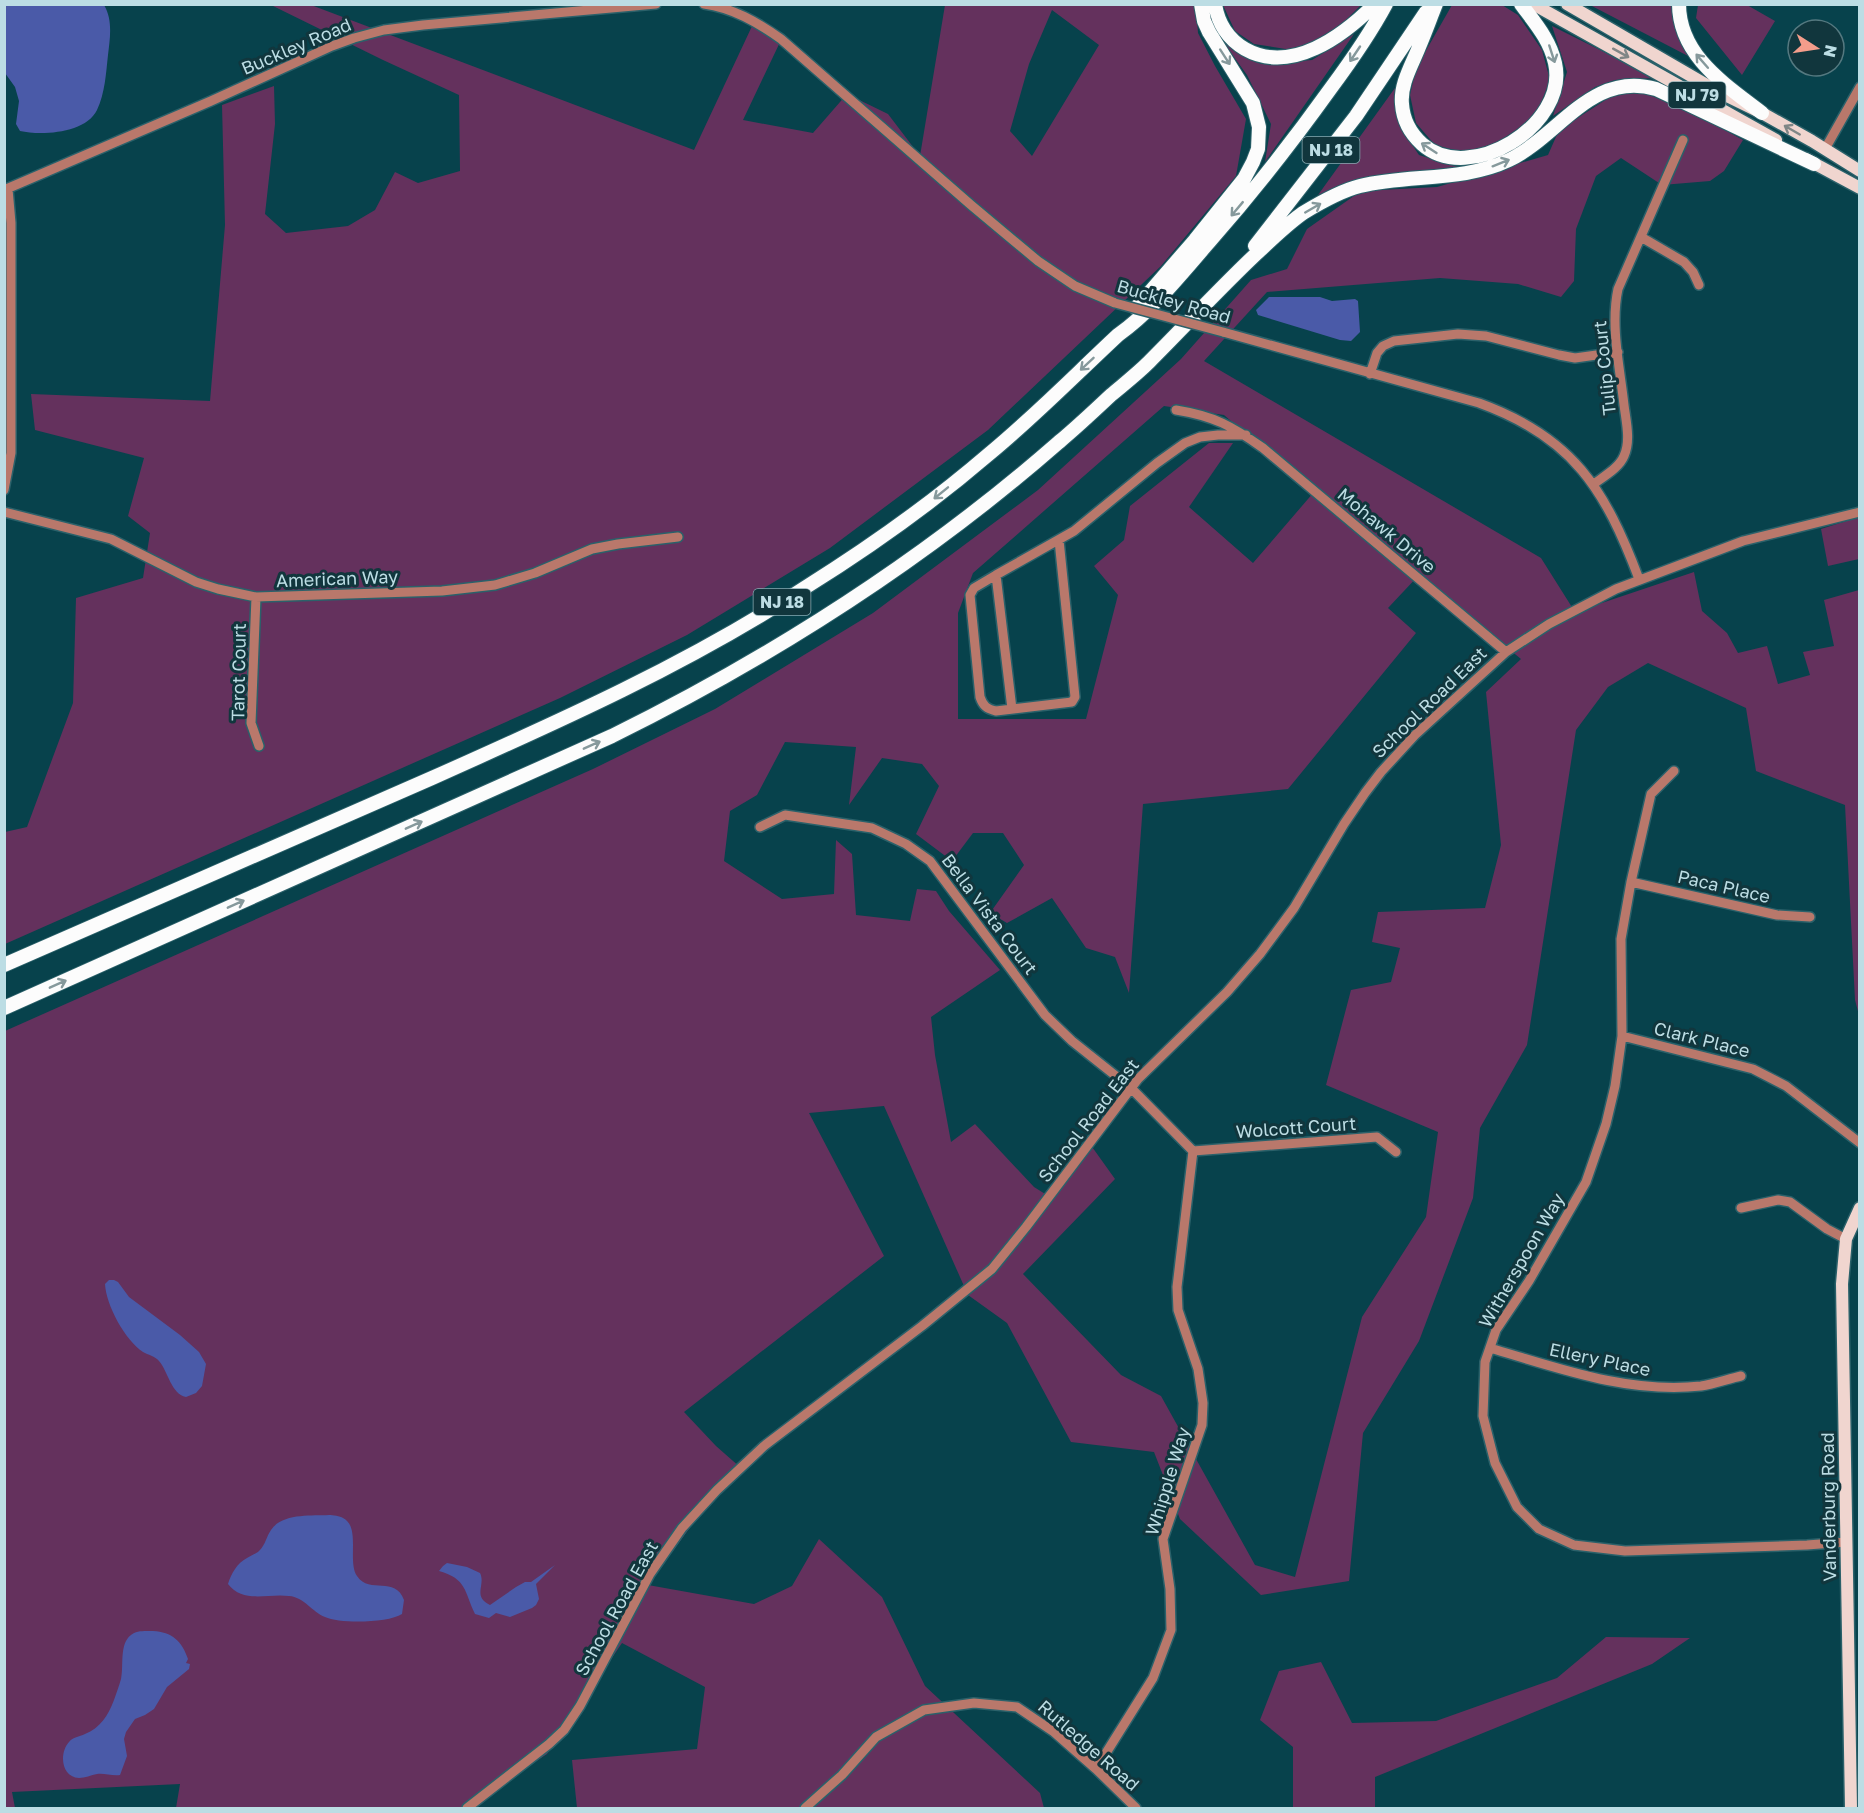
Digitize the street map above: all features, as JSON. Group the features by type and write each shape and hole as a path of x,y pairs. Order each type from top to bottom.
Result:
{"highway":[{"path":"1118,335 1129,315 1195,240 1244,179 1258,149 1259,127 1253,103 1209,32 1201,4"},
{"path":"1215,4 1221,24 1227,34 1239,45 1251,52 1273,57 1298,54 1325,44 1352,26 1375,4"},
{"name":"NJ 18","path":"4,964 231,867 588,708 692,655 805,589 881,537 992,452 1118,335 1140,318 1265,176 1350,62 1386,4"},
{"name":"NJ 18","path":"4,1008 612,736 700,692 802,632 896,570 1003,489 1143,368 1221,287 1343,134 1431,4"},
{"path":"1436,4 1405,80 1401,103 1407,126 1418,141 1434,153 1457,158 1480,156 1509,144 1532,126 1551,101 1557,77 1551,49 1542,32 1521,4"},
{"path":"1679,4 1681,24 1698,58 1723,83 1762,113"},
{"path":"1221,287 1288,224 1328,199 1365,185 1494,166 1523,152 1592,98 1617,87 1639,86 1656,89 1814,164"}],"main road":[{"name":"NJ 79","path":"1533,4 1860,188"},
{"name":"NJ 79","path":"1567,4 1718,91 1762,113 1860,171"},
{"name":"Vanderburg Road","path":"1851,1809 1842,1284 1846,1239 1860,1208"}],"street":[{"name":"Buckley Road","path":"6,190 354,38 384,30 602,7 656,4"},
{"name":"Buckley Road","path":"704,4 733,11 749,18 782,39 971,205 1038,261 1075,286 1115,303 1479,404 1511,416 1543,434 1561,449 1594,484 1620,534 1639,579"},
{"path":"1825,149 1860,87"},
{"name":"Tulip Court","path":"1594,484 1617,466 1624,458 1627,448 1627,426 1614,312 1618,289 1683,140"},
{"path":"4,490 11,453 11,223 6,190"},
{"path":"1641,237 1684,262 1694,272 1700,285"},
{"path":"1370,374 1377,353 1383,346 1394,341 1458,334 1486,336 1575,358 1618,352"},
{"name":"Mohawk Drive","path":"1176,410 1216,419 1245,435 1325,499 1506,652"},
{"path":"1059,540 1074,700 1059,705 991,710 982,704 980,697 970,595 974,588 1083,524 1185,443 1200,437 1245,435"},
{"name":"American Way","path":"4,512 111,539 196,582 256,597 442,591 495,585 535,573 592,549 618,543 678,537"},
{"name":"School Road East","path":"467,1809 564,1730 580,1706 650,1574 694,1513 764,1446 922,1326 992,1269 1152,1063 1227,992 1260,954 1294,908 1344,824 1381,772 1415,735 1506,652 1549,624 1616,589 1743,541 1860,512"},
{"path":"996,575 1012,710"},
{"name":"Tarot Court","path":"256,597 251,723 259,746"},
{"name":"Witherspoon Way","path":"1674,771 1651,794 1631,882 1621,939 1622,1036 1615,1086 1606,1124 1586,1182 1529,1281 1496,1330 1485,1362 1483,1416 1495,1463 1517,1507 1539,1529 1574,1545 1625,1551 1846,1542"},
{"name":"Bella Vista Court","path":"760,827 785,814 872,828 906,844 930,861 1045,1015 1072,1041 1131,1088 1193,1151"},
{"name":"Paca Place","path":"1631,882 1777,915 1810,917"},
{"name":"Clark Place","path":"1622,1036 1753,1069 1786,1086 1860,1143"},
{"name":"Wolcott Court","path":"1193,1151 1377,1137 1396,1152"},
{"name":"Whipple Way","path":"1096,1768 1154,1678 1171,1630 1170,1589 1163,1539 1202,1425 1203,1403 1198,1369 1178,1310 1177,1287 1193,1151"},
{"path":"1741,1208 1778,1200 1790,1202 1827,1229 1846,1239"},
{"name":"Ellery Place","path":"1490,1348 1582,1376 1649,1388 1702,1386 1741,1376"},
{"name":"Rutledge Road","path":"805,1809 842,1775 876,1737 924,1710 974,1703 1017,1707 1053,1732 1096,1768 1136,1809"}],"shaded area":[{"path":"271,5 311,5 694,150 753,24 782,38 743,120 813,133 847,94 888,114 920,156 945,5 1196,5 1198,33 1246,119 1236,176 1161,266 988,430 830,548 687,635 560,698 5,944 5,832 27,827 73,703 76,598 143,578 150,533 128,516 144,458 35,430 31,394 210,401 225,225 222,105 274,86 275,124 265,214 286,233 348,226 375,210 395,172 418,183 460,171 459,95","holes":["1052,10 1099,45 1032,156 1010,131 1029,64"]},
{"path":"1223,5 1361,5 1342,24 1298,51 1254,44 1235,31"},
{"path":"1452,5 1502,5 1518,15 1542,50 1550,80 1536,116 1494,145 1462,152 1435,145 1416,123 1410,95 1416,68"},
{"path":"1590,5 1676,5 1674,17 1688,56"},
{"path":"1698,5 1747,5 1775,21 1742,75 1696,18"},
{"path":"1552,26 1656,78 1615,80 1595,87 1553,116 1567,72"},
{"path":"1354,34 1265,162 1271,124 1247,75 1223,42 1261,64 1312,60"},
{"path":"1400,81 1399,125 1419,155 1458,167 1378,175 1318,195"},
{"path":"1639,91 1690,111 1743,140 1724,171 1710,181 1662,185 1621,158 1596,176 1576,229 1574,281 1561,297 1518,284 1440,278 1267,292 1204,361 1541,558 1575,612 1694,572 1702,611 1727,633 1738,653 1767,646 1778,684 1810,675 1803,652 1834,646 1824,600 1859,590 1859,1015 1855,1000 1845,805 1756,771 1746,708 1648,663 1608,687 1576,730 1527,1045 1480,1128 1473,1198 1419,1341 1363,1433 1349,1581 1261,1595 1180,1519 1154,1452 1071,1442 1007,1323 968,1295 884,1106 809,1113 884,1256 684,1412 716,1446 741,1468 721,1485 648,1585 754,1604 792,1586 819,1539 882,1597 925,1686 1040,1793 1044,1808 577,1808 572,1760 697,1749 705,1687 622,1643 547,1754 465,1808 176,1808 180,1784 12,1792 15,1808 5,1808 5,1031 593,769 715,709 873,613 1038,490 1181,359 1251,280 1287,269 1307,229 1361,191 1437,187 1548,155 1559,130 1610,97","holes":["1164,406 1224,415 1314,492 1253,563 1189,507 1233,443 1209,443 1130,506 1124,540 1094,566 1118,595 1086,719 958,719 958,613 973,573","1419,575 1521,659 1486,692 1501,845 1485,908 1378,912 1372,942 1400,948 1391,982 1351,990 1326,1085 1438,1132 1426,1217 1362,1317 1295,1577 1255,1565 1161,1396 1121,1375 1023,1274 1115,1179 1090,1144 1050,1197 1034,1187 975,1124 951,1142 935,1055 931,1017 1000,970 949,911 936,891 917,889 910,921 856,915 852,854 836,840 834,894 782,899 724,861 730,811 757,795 785,742 856,747 849,805 882,758 922,764 939,786 916,834 952,861 973,833 1003,833 1024,865 990,913 1007,923 1052,898 1086,948 1115,957 1129,993 1143,804 1288,789 1416,633 1388,608"]},
{"path":"1859,517 1859,559 1828,566 1821,529"},
{"path":"1606,1637 1690,1638 1652,1664 1375,1777 1375,1808 1293,1808 1293,1747 1260,1720 1279,1671 1321,1662 1352,1723 1436,1721 1557,1678"}],"water":[{"path":"5,4 104,5 109,17 110,29 105,83 97,110 83,124 51,133 20,131 16,124 19,101 15,87 5,73"},
{"path":"1269,297 1320,297 1332,301 1355,299 1358,301 1360,332 1351,341 1340,340 1258,315 1256,310"},
{"path":"109,1280 118,1282 129,1297 199,1352 206,1364 202,1386 196,1393 186,1397 177,1392 159,1361 143,1352 123,1331 106,1292 105,1284"},
{"path":"329,1515 343,1518 348,1522 353,1536 353,1562 357,1576 369,1584 395,1588 404,1600 402,1614 375,1621 341,1621 320,1615 294,1597 248,1596 234,1590 228,1584 237,1566 259,1551 276,1525 297,1516"},
{"path":"447,1563 467,1567 480,1573 482,1598 490,1605 516,1587 525,1582 531,1582 555,1565 536,1584 539,1599 536,1605 510,1617 496,1613 489,1618 475,1614 460,1582 439,1571"},
{"path":"136,1632 166,1633 179,1642 188,1659 186,1663 190,1664 189,1669 167,1687 154,1709 135,1719 126,1732 124,1739 127,1756 120,1775 100,1774 81,1778 73,1777 68,1774 63,1764 66,1747 72,1739 95,1728 109,1711 121,1679 123,1649 127,1639"}]}
